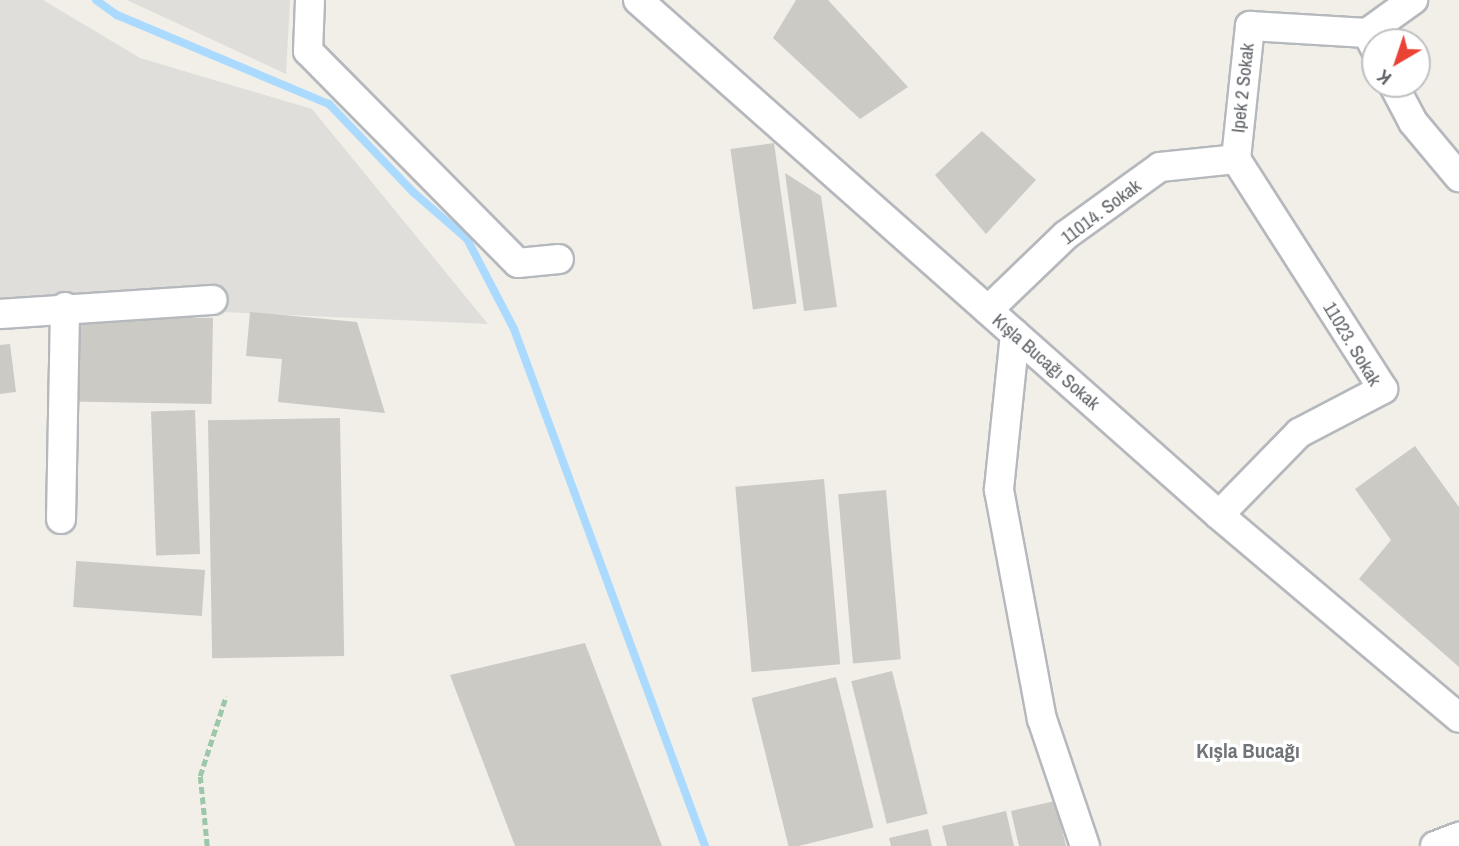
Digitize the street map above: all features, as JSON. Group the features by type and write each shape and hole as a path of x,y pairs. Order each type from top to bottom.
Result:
{"street":[{"path":"310,0 308,51 517,263 559,259"},
{"name":"Kışla Bucağı Sokak","path":"638,0 1219,515 1459,719"},
{"path":"1384,28 1413,0"},
{"name":"Ipek 2 Sokak","path":"1236,159 1251,13 1361,39"},
{"path":"1401,98 1413,122 1459,177"},
{"name":"11014. Sokak","path":"988,310 1066,235 1160,167 1236,159"},
{"name":"11023. Sokak","path":"1219,515 1299,433 1383,389 1236,159"},
{"path":"0,314 65,307 213,300"},
{"path":"61,519 65,307"},
{"path":"1015,334 999,489 1042,719 1085,846"},
{"path":"1436,846 1459,837"}],"path":[{"path":"208,846 200,776 226,696"}],"shaded area":[{"path":"0,0 43,0 140,58 312,109 488,324 0,302"},
{"path":"127,0 290,0 286,74"}],"building":[{"path":"796,0 828,0 908,87 860,119 773,38"},
{"path":"982,131 1036,180 986,234 935,175"},
{"path":"774,143 797,303 753,310 730,149"},
{"path":"785,173 821,196 837,307 804,311"},
{"path":"250,312 357,322 385,413 278,402 282,359 246,356"},
{"path":"71,316 213,318 211,404 70,402"},
{"path":"10,344 16,392 0,394 0,345"},
{"path":"195,410 200,554 156,555 151,412"},
{"path":"340,418 344,656 212,658 208,420"},
{"path":"1415,446 1459,507 1459,667 1359,579 1391,540 1355,489"},
{"path":"824,479 840,664 752,672 735,487"},
{"path":"886,490 901,659 853,664 838,494"},
{"path":"76,561 205,570 202,616 73,607"},
{"path":"585,643 662,846 515,846 450,675"},
{"path":"892,671 928,814 887,824 851,681"},
{"path":"836,677 873,827 799,846 788,846 752,698"},
{"path":"1055,801 1066,846 1019,846 1011,811"},
{"path":"1006,811 1014,846 947,846 942,826"},
{"path":"928,829 932,846 891,846 889,838"}],"waterway":[{"path":"96,0 117,15 329,104 413,192 467,239 514,329 705,846"}],"district":[{"name":"Kışla Bucağı","path":"1248,751"}]}
